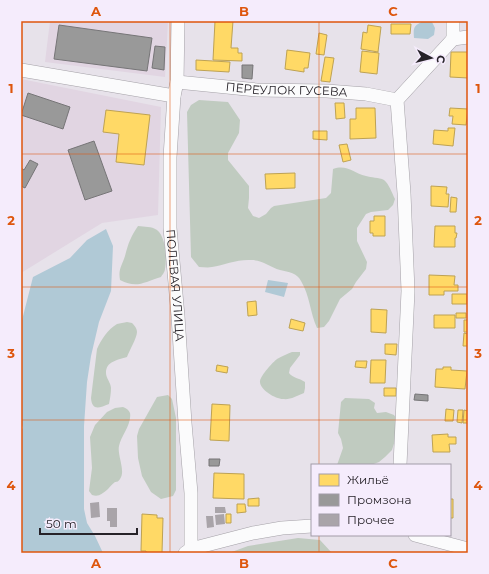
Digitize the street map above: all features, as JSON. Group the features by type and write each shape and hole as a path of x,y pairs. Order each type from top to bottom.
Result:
{"street":[{"name":"ПОЛЕВАЯ УЛИЦА","path":"178,21 177,82 174,96 170,157 170,228 192,493 188,551"},
{"path":"453,21 453,39"},
{"path":"400,464 408,291 404,193 397,100 453,39 468,37"},
{"path":"21,70 174,96"},
{"name":"ПЕРЕУЛОК ГУСЕВА","path":"177,82 257,90 327,91 366,94 397,100"},
{"path":"188,551 253,533 282,528 311,526"},
{"path":"419,536 468,549"}],"shaded area":[{"path":"50,21 168,21 165,77 45,62"},
{"path":"21,79 161,107 158,215 102,223 21,273"},
{"path":"199,100 228,102 240,120 239,133 228,153 228,160 249,186 248,208 253,216 259,218 266,214 274,206 326,198 331,193 333,169 346,168 361,175 382,179 389,186 395,199 393,205 388,210 366,214 357,228 357,241 367,262 366,269 352,289 340,299 329,321 324,327 317,328 304,287 299,278 290,272 276,269 255,260 241,260 210,267 199,267 191,257 187,112 191,105"},
{"path":"138,226 152,228 160,233 165,248 166,265 165,271 161,277 140,284 131,284 120,280 120,273 130,240"},
{"path":"127,322 132,323 136,328 136,338 127,357 116,360 108,366 106,375 111,388 109,404 94,407 91,398 97,349 103,338 111,329 117,324"},
{"path":"292,352 300,352 300,355 290,368 289,373 305,382 304,393 291,398 280,399 265,390 260,384 260,381 265,372 277,359"},
{"path":"168,395 172,399 176,418 176,490 173,496 161,499 151,492 142,476 138,458 137,436 139,429 157,397"},
{"path":"345,398 369,399 375,403 374,408 377,413 386,412 394,415 396,418 396,437 392,450 379,462 374,464 337,464 343,448 338,433 341,402"},
{"path":"123,407 129,411 130,417 128,426 119,446 122,476 118,482 115,482 102,494 97,496 92,495 89,491 92,468 90,437 95,425 107,412 115,408"},
{"path":"298,538 320,540 332,553 229,553 248,546"}],"water":[{"path":"423,21 432,22 435,28 434,35 428,39 414,38 415,27"},
{"path":"106,229 113,246 111,291 99,322 91,356 87,382 84,426 84,509 87,523 103,553 21,553 21,430 23,428 21,422 21,324 33,277 70,258 87,240"},
{"path":"268,280 288,283 284,297 265,292"}],"building: Жильё":[{"path":"215,21 233,21 231,48 238,48 238,53 242,53 242,61 213,60"},
{"path":"391,24 411,24 410,34 391,34"},
{"path":"368,25 381,27 378,52 361,49 363,32 367,33"},
{"path":"319,33 327,35 324,55 316,54"},
{"path":"287,50 310,53 308,68 304,68 304,72 285,69"},
{"path":"362,51 379,53 377,74 360,72"},
{"path":"451,52 468,52 468,78 450,77"},
{"path":"325,57 334,58 330,82 321,81"},
{"path":"196,60 230,62 229,72 196,70"},
{"path":"335,103 344,103 345,118 336,119"},
{"path":"356,108 375,108 376,138 350,139 350,119 356,119"},
{"path":"450,108 468,109 466,125 452,124 453,116 449,116"},
{"path":"106,110 150,115 144,165 116,162 119,134 103,132"},
{"path":"448,128 455,128 453,146 433,144 434,130 448,131"},
{"path":"313,131 327,131 327,140 313,139"},
{"path":"347,144 351,160 343,162 339,145"},
{"path":"295,173 295,188 266,189 265,174"},
{"path":"431,186 447,187 446,194 449,194 448,207 431,206"},
{"path":"451,197 457,198 456,212 450,212"},
{"path":"374,216 385,216 385,236 373,236 373,233 370,233 370,221 374,221"},
{"path":"435,226 455,226 455,233 457,233 455,238 455,247 434,247"},
{"path":"429,275 455,276 454,285 458,285 458,291 444,291 444,295 429,295"},
{"path":"452,294 467,294 467,304 452,304"},
{"path":"256,301 257,315 248,316 247,302"},
{"path":"371,309 387,310 386,333 371,332"},
{"path":"456,313 466,313 466,318 456,318"},
{"path":"434,315 455,315 455,328 434,328"},
{"path":"291,319 305,323 303,331 289,328"},
{"path":"464,320 468,320 468,332 464,332"},
{"path":"464,333 468,334 468,346 463,346"},
{"path":"385,344 397,344 396,355 385,354"},
{"path":"371,360 386,360 385,383 370,383"},
{"path":"356,361 367,361 366,368 355,367"},
{"path":"217,365 228,367 227,373 216,371"},
{"path":"443,367 451,367 451,370 467,371 465,389 435,387 436,369 443,369"},
{"path":"384,388 396,388 396,396 384,396"},
{"path":"212,404 230,405 229,441 210,440"},
{"path":"446,409 454,410 453,421 445,421"},
{"path":"458,410 463,410 462,423 457,422"},
{"path":"464,410 468,411 468,423 463,423"},
{"path":"448,434 448,437 456,437 456,444 449,444 450,452 433,452 432,435"},
{"path":"214,473 244,474 244,499 213,498"},
{"path":"259,498 259,506 248,506 248,499"},
{"path":"451,499 453,499 453,518 451,518"},
{"path":"237,504 245,504 246,512 237,513"},
{"path":"142,514 157,515 157,518 163,518 162,553 146,553 146,551 141,551"},
{"path":"226,514 231,514 231,523 226,523"}],"building: Промзона":[{"path":"59,25 152,38 147,71 54,59"},
{"path":"155,46 165,47 164,70 152,68"},
{"path":"242,65 253,65 252,79 242,78"},
{"path":"28,93 70,107 63,129 21,115"},
{"path":"94,141 112,191 85,200 68,150"},
{"path":"30,160 38,164 25,188 21,186 21,168 24,170"},
{"path":"415,394 428,395 428,401 414,400"},
{"path":"209,459 220,459 219,466 209,466"}],"building: Прочее":[{"path":"99,502 100,517 91,518 90,503"},
{"path":"215,507 225,507 226,513 215,513"},
{"path":"107,508 117,508 117,527 110,527 110,521 107,521"},
{"path":"224,514 225,524 216,525 215,515"},
{"path":"206,516 213,516 214,527 207,528"}]}
